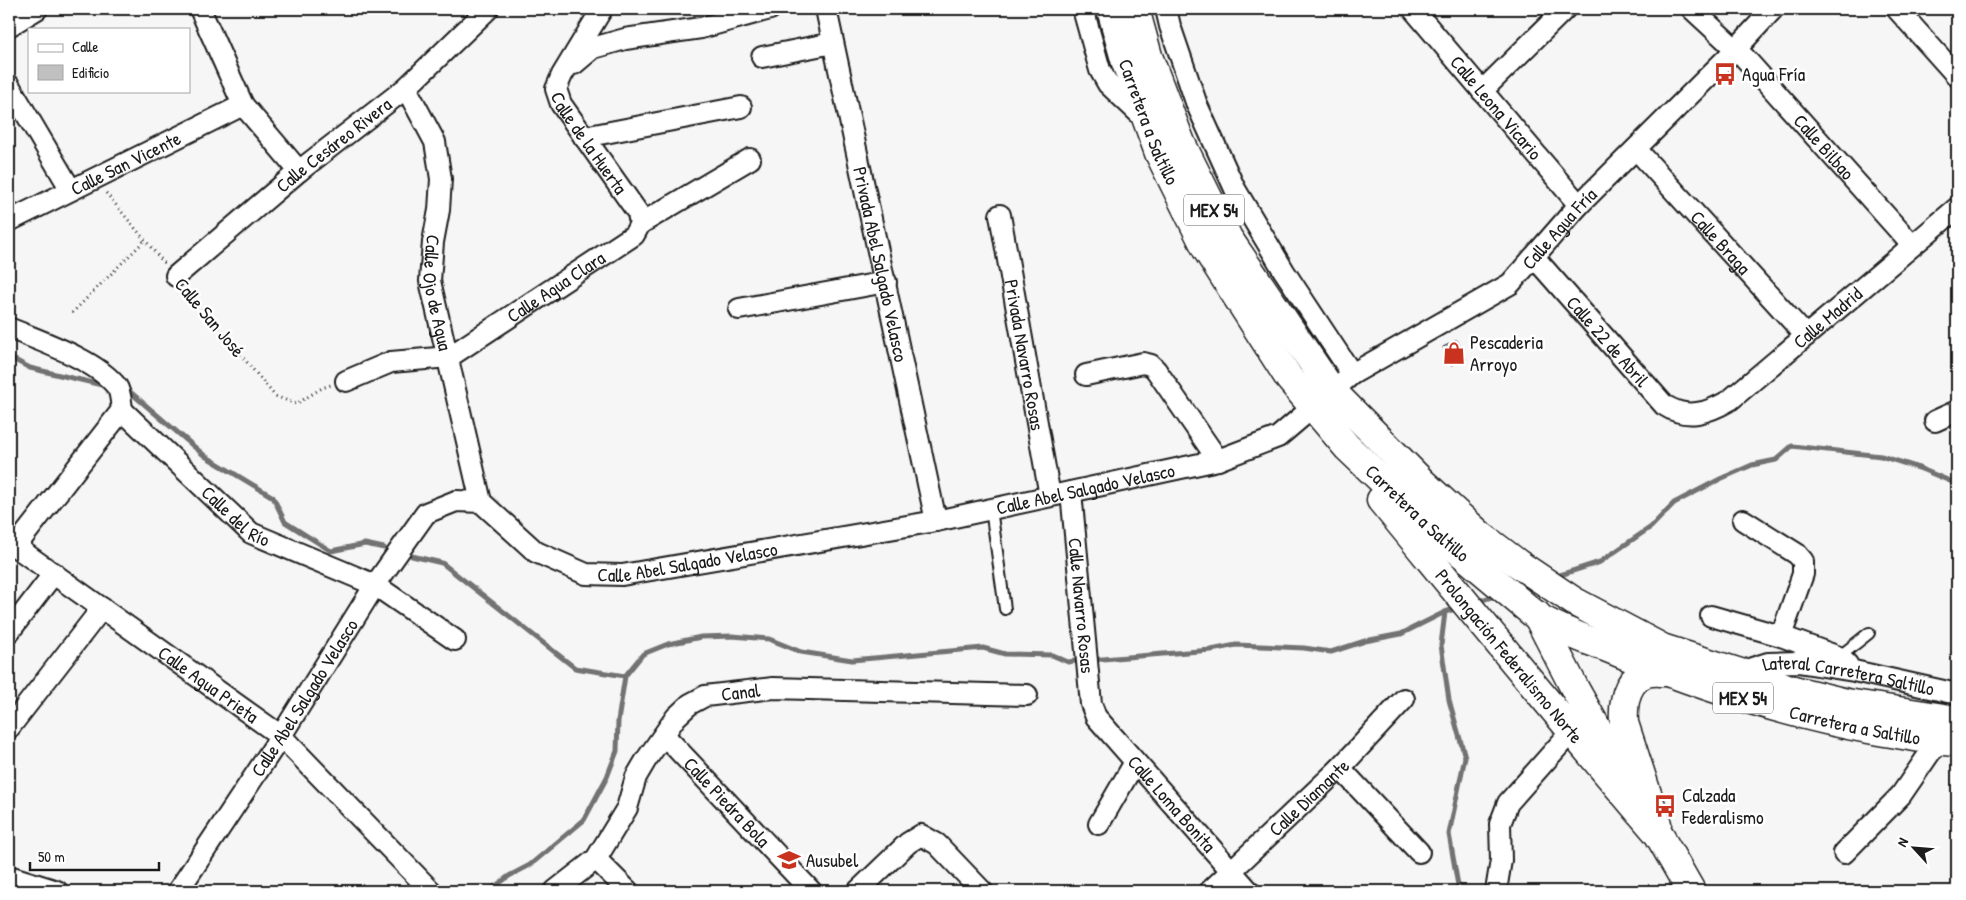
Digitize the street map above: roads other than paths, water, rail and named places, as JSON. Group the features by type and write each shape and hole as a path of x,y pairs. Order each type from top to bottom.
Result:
{"main road":[{"name":"Carretera a Saltillo","path":"1111,9 1126,63 1159,153 1207,250 1289,378 1332,391"},
{"name":"Carretera a Saltillo","path":"1135,9 1148,56 1180,143 1228,238 1332,391 1435,529 1517,563"},
{"name":"Carretera a Saltillo","path":"1332,391 1347,447 1435,529 1536,603 1558,629 1664,672 1789,712 1845,725 1948,742"},
{"name":"Prolongación Federalismo Norte","path":"1435,529 1486,626 1571,732 1661,837"},
{"name":"Prolongación Federalismo Norte","path":"1517,563 1613,759 1661,837 1691,891"},
{"name":"Carretera a Saltillo","path":"1536,603 1575,602 1662,648 1794,690 1847,703 1957,720"},
{"path":"1661,837 1624,723 1623,706 1629,688 1638,677 1646,673 1664,672"}],"street":[{"path":"9,26 37,9"},
{"path":"200,9 242,105 299,171"},
{"name":"Calle Cesáreo Rivera","path":"176,276 299,171 406,88 488,9"},
{"name":"Calle de la Huerta","path":"602,9 562,75 556,89 561,104 638,213 640,224"},
{"path":"562,75 593,48 625,39 701,28 770,9"},
{"name":"Privada Abel Salgado Velasco","path":"826,9 936,521"},
{"path":"1083,9 1100,70 1108,84 1148,122"},
{"path":"1166,9 1197,105 1235,189 1284,271 1332,391"},
{"name":"Calle Leona Vicario","path":"1413,9 1579,205"},
{"path":"1482,91 1565,9"},
{"name":"Calle Bilbao","path":"1692,9 1736,50 1912,246"},
{"name":"Calle Agua Fría","path":"1332,391 1502,290 1516,278 1579,205 1736,50 1773,9"},
{"path":"1897,9 1957,76"},
{"path":"762,58 834,43"},
{"path":"9,86 72,190"},
{"name":"Calle Ojo de Agua","path":"406,88 435,142 441,179 430,281 481,502"},
{"name":"Calle San Vicente","path":"9,221 242,105"},
{"path":"584,138 741,107"},
{"name":"Calle Braga","path":"1636,149 1806,336"},
{"name":"Calle Agua Clara","path":"346,381 391,362 449,357 634,235 640,224 750,159"},
{"name":"Calle Madrid","path":"1690,414 1715,409 1730,400 1957,208"},
{"name":"Privada Navarro Rosas","path":"1000,215 1050,496"},
{"name":"Calle 22 de Abril","path":"1534,257 1664,405 1672,411 1690,414"},
{"path":"739,309 886,282"},
{"path":"9,328 62,350 101,372 118,389 122,410 12,544"},
{"path":"1086,375 1143,363 1151,365 1218,460"},
{"name":"Calle Abel Salgado Velasco","path":"178,891 281,736 375,585 426,512 456,501 481,502 536,552 586,574 622,575 936,521 1218,460 1278,437 1332,391"},
{"name":"Calle del Río","path":"122,410 251,533 375,585 455,640"},
{"path":"1935,421 1957,411"},
{"name":"Calle Navarro Rosas","path":"1071,492 1091,704 1096,717"},
{"path":"1743,520 1796,554 1803,561 1803,574 1781,636"},
{"name":"Calle Agua Prieta","path":"12,544 281,736 431,891"},
{"path":"9,632 54,573"},
{"path":"9,728 102,608"},
{"path":"1711,616 1781,636 1839,657 1854,671"},
{"name":"Lateral Carretera Saltillo","path":"1740,672 1768,663 1798,662 1854,671 1957,694"},
{"name":"Canal","path":"555,891 596,859 627,808 636,777 676,717 690,704 705,696 773,688 1027,695"},
{"name":"Calle Diamante","path":"1210,891 1230,870 1340,768 1404,699"},
{"name":"Calle Loma Bonita","path":"1096,717 1248,891"},
{"path":"1496,891 1501,860 1500,824 1508,803 1571,732"},
{"name":"Calle Piedra Bola","path":"664,736 811,891"},
{"path":"1844,853 1901,795 1948,742"},
{"path":"1099,824 1135,762"},
{"path":"1340,768 1419,852"},
{"path":"858,891 908,843 921,835 937,844 982,891"},
{"path":"596,859 628,891"},
{"path":"9,876 57,891"}],"lane":[{"path":"991,509 1005,609"},
{"path":"1839,657 1869,633"}],"waterway":[{"path":"9,357 30,368 106,386"},
{"path":"124,390 129,391 205,456 273,497 285,522 331,551 365,544 384,548"},
{"path":"1554,577 1600,562 1651,527 1674,503 1752,465 1776,460 1792,446 1881,456 1919,468 1957,484"},
{"path":"412,556 442,563 575,668 625,676"},
{"path":"1475,602 1498,595"},
{"path":"1091,660 1211,650 1236,645 1304,648 1331,652 1365,641 1401,634 1445,612 1458,608"},
{"path":"1445,612 1441,645 1449,700 1465,757 1449,834 1459,891"},
{"path":"489,891 509,876 530,865 584,820 607,777 617,751 618,721 625,676 643,654 668,644 701,637 732,636 769,639 801,652 852,660 983,648 1005,654 1052,655 1068,662 1082,660"}],"place":[{"name":"Agua Fría","path":"1725,74"},
{"name":"Pescaderia Arroyo","path":"1454,353"},
{"name":"Calzada Federalismo","path":"1665,806"},
{"name":"Ausubel","path":"789,860"}]}
